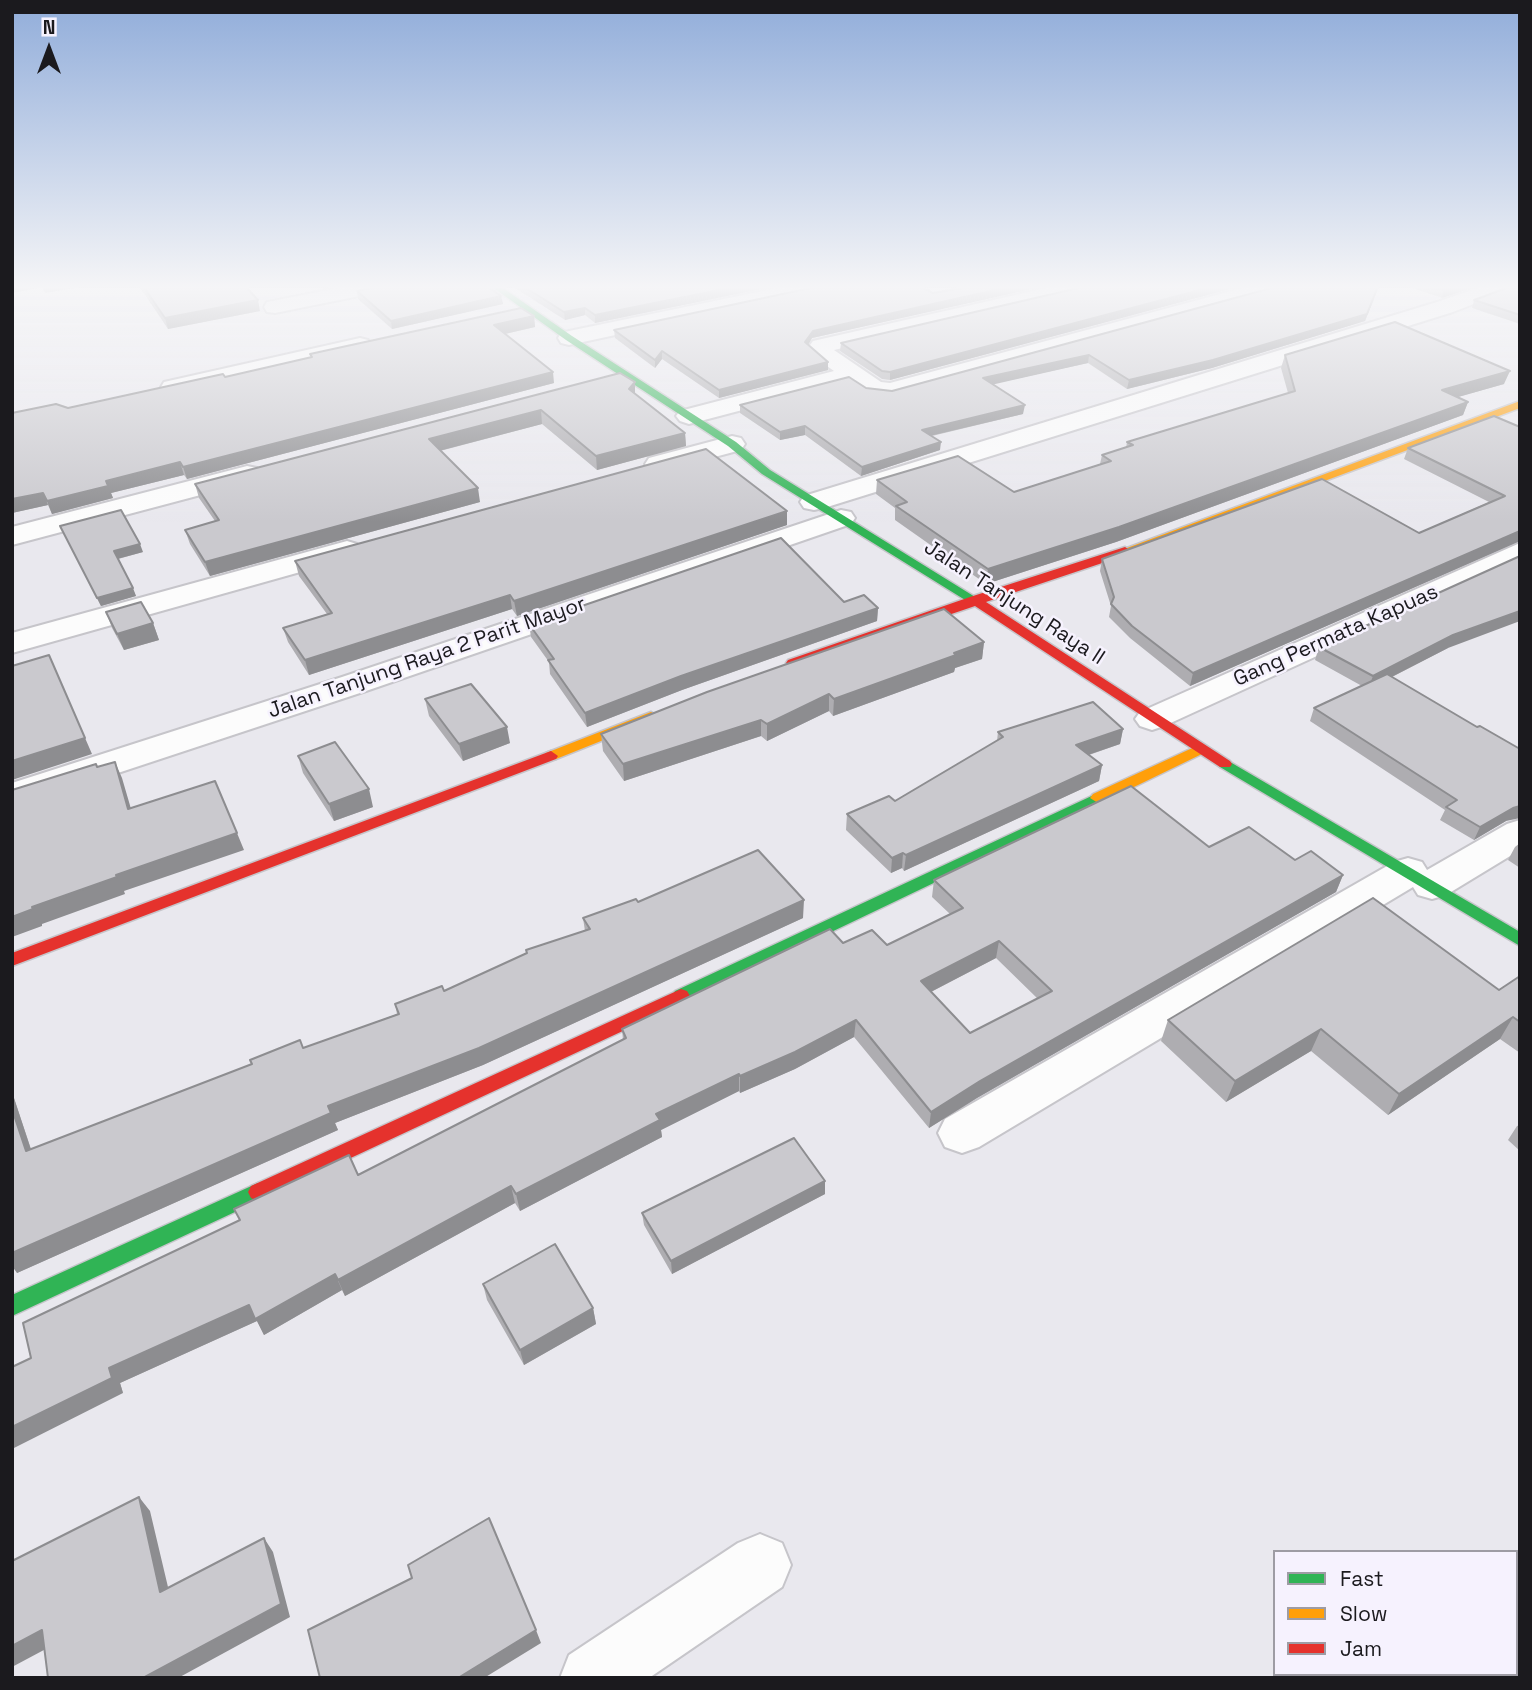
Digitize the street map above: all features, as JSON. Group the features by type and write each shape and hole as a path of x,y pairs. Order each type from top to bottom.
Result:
{"street":[{"path":"157,391 274,365"},
{"name":"Jalan Tanjung Raya II","path":"609,365 732,444 766,472 975,600 1152,719 1520,940"},
{"path":"838,365 879,391 983,365"},
{"name":"Jalan Tanjung Raya 2 Parit Mayor","path":"12,796 354,684 828,510 1270,365"},
{"path":"689,416 850,374"},
{"path":"597,382 624,375"},
{"path":"771,671 1127,550 1520,404"},
{"path":"636,470 732,444"},
{"path":"12,537 272,467"},
{"path":"12,643 375,542"},
{"name":"Gang Permata Kapuas","path":"1152,719 1520,552"},
{"path":"12,960 449,796 671,708"},
{"path":"12,1306 614,1028 1201,749"},
{"path":"962,1133 1420,878 1520,833"},
{"path":"592,1678 760,1565"}],"building":[{"path":"278,365 544,365 553,372 183,467 180,462 106,481 108,486 47,501 43,493 12,499 12,413 56,404 68,408 223,374 225,377"},
{"path":"682,365 817,365 719,390"},
{"path":"873,365 917,365 890,372 882,371"},
{"path":"988,365 1044,365 983,378 1025,405 922,430 941,442 862,467 805,426 780,432 740,405 849,377 866,388 892,391"},
{"path":"1105,365 1193,365 1129,380"},
{"path":"1288,365 1496,365 1510,371 1442,390 1468,402 1119,527 988,569 896,506 907,502 877,480 958,456 1014,492 1111,461 1102,455 1133,445 1127,442 1295,391"},
{"path":"620,373 635,382 629,389 685,433 596,456 541,410 429,439 478,488 205,562 185,530 219,520 195,484"},
{"path":"1494,416 1520,427 1520,531 1193,673 1132,626 1111,604 1114,597 1102,559 1322,479 1419,533 1505,496 1408,448"},
{"path":"706,449 787,511 514,601 510,595 305,660 283,628 332,613 295,561"},
{"path":"121,510 140,544 114,551 133,588 97,598 60,526"},
{"path":"781,538 844,602 864,595 878,608 681,676 585,713 548,660 554,659 529,624"},
{"path":"1520,556 1520,611 1453,635 1373,676 1319,647"},
{"path":"141,602 153,623 117,634 106,612"},
{"path":"944,609 984,642 954,653 956,655 834,699 829,694 767,724 761,720 623,764 601,734 707,692"},
{"path":"49,655 85,738 12,761 12,666"},
{"path":"1387,674 1520,749 1520,806 1480,827 1446,807 1457,800 1314,708"},
{"path":"471,684 507,727 459,744 425,699"},
{"path":"1093,702 1123,729 1076,745 1102,765 906,855 903,853 892,858 847,814 889,796 895,801 1003,737 998,732"},
{"path":"335,742 369,789 329,804 298,756"},
{"path":"115,762 128,809 215,781 237,833 116,875 117,877 32,907 33,909 12,917 12,790 96,764 97,767"},
{"path":"1131,786 1209,847 1249,827 1295,860 1311,851 1343,875 980,1081 931,1112 856,1020 795,1052 740,1076 739,1074 656,1114 660,1120 516,1194 511,1186 338,1280 335,1274 255,1319 249,1305 109,1368 112,1378 12,1427 12,1367 31,1358 23,1323 240,1220 234,1209 349,1155 358,1175 626,1038 622,1029 830,929 843,943 872,930 887,945 963,908 934,880","holes":["999,941 1052,991 970,1033 921,981"]},
{"path":"758,850 804,900 479,1048 328,1106 331,1113 12,1253 12,1109 26,1151 252,1064 250,1060 300,1040 303,1048 399,1014 395,1004 442,986 444,991 527,953 526,950 590,929 583,918 636,899 638,902"},
{"path":"1373,898 1499,990 1520,976 1520,1022 1513,1017 1399,1094 1321,1029 1235,1081 1168,1020"},
{"path":"794,1138 825,1181 671,1261 642,1213"},
{"path":"555,1244 593,1308 520,1350 483,1284"},
{"path":"139,1497 160,1592 264,1538 281,1604 143,1678 48,1678 42,1630 12,1646 12,1561"},
{"path":"489,1518 536,1630 458,1678 320,1678 308,1630 412,1578 408,1565"},
{"path":"1520,1627 1520,1678 1373,1678 1518,1676"}],"traffic: fast":[{"path":"610,365 732,444 766,472 974,600"},
{"path":"1225,764 1520,940"},
{"path":"681,996 1098,798"},
{"path":"12,1306 258,1192"}],"traffic: slow":[{"path":"1125,551 1520,404"},
{"path":"551,756 651,716"},
{"path":"1098,798 1201,749"}],"traffic: jam":[{"path":"793,663 1125,551"},
{"path":"974,600 1225,764"},
{"path":"12,960 551,756"},
{"path":"258,1192 681,996"}]}
